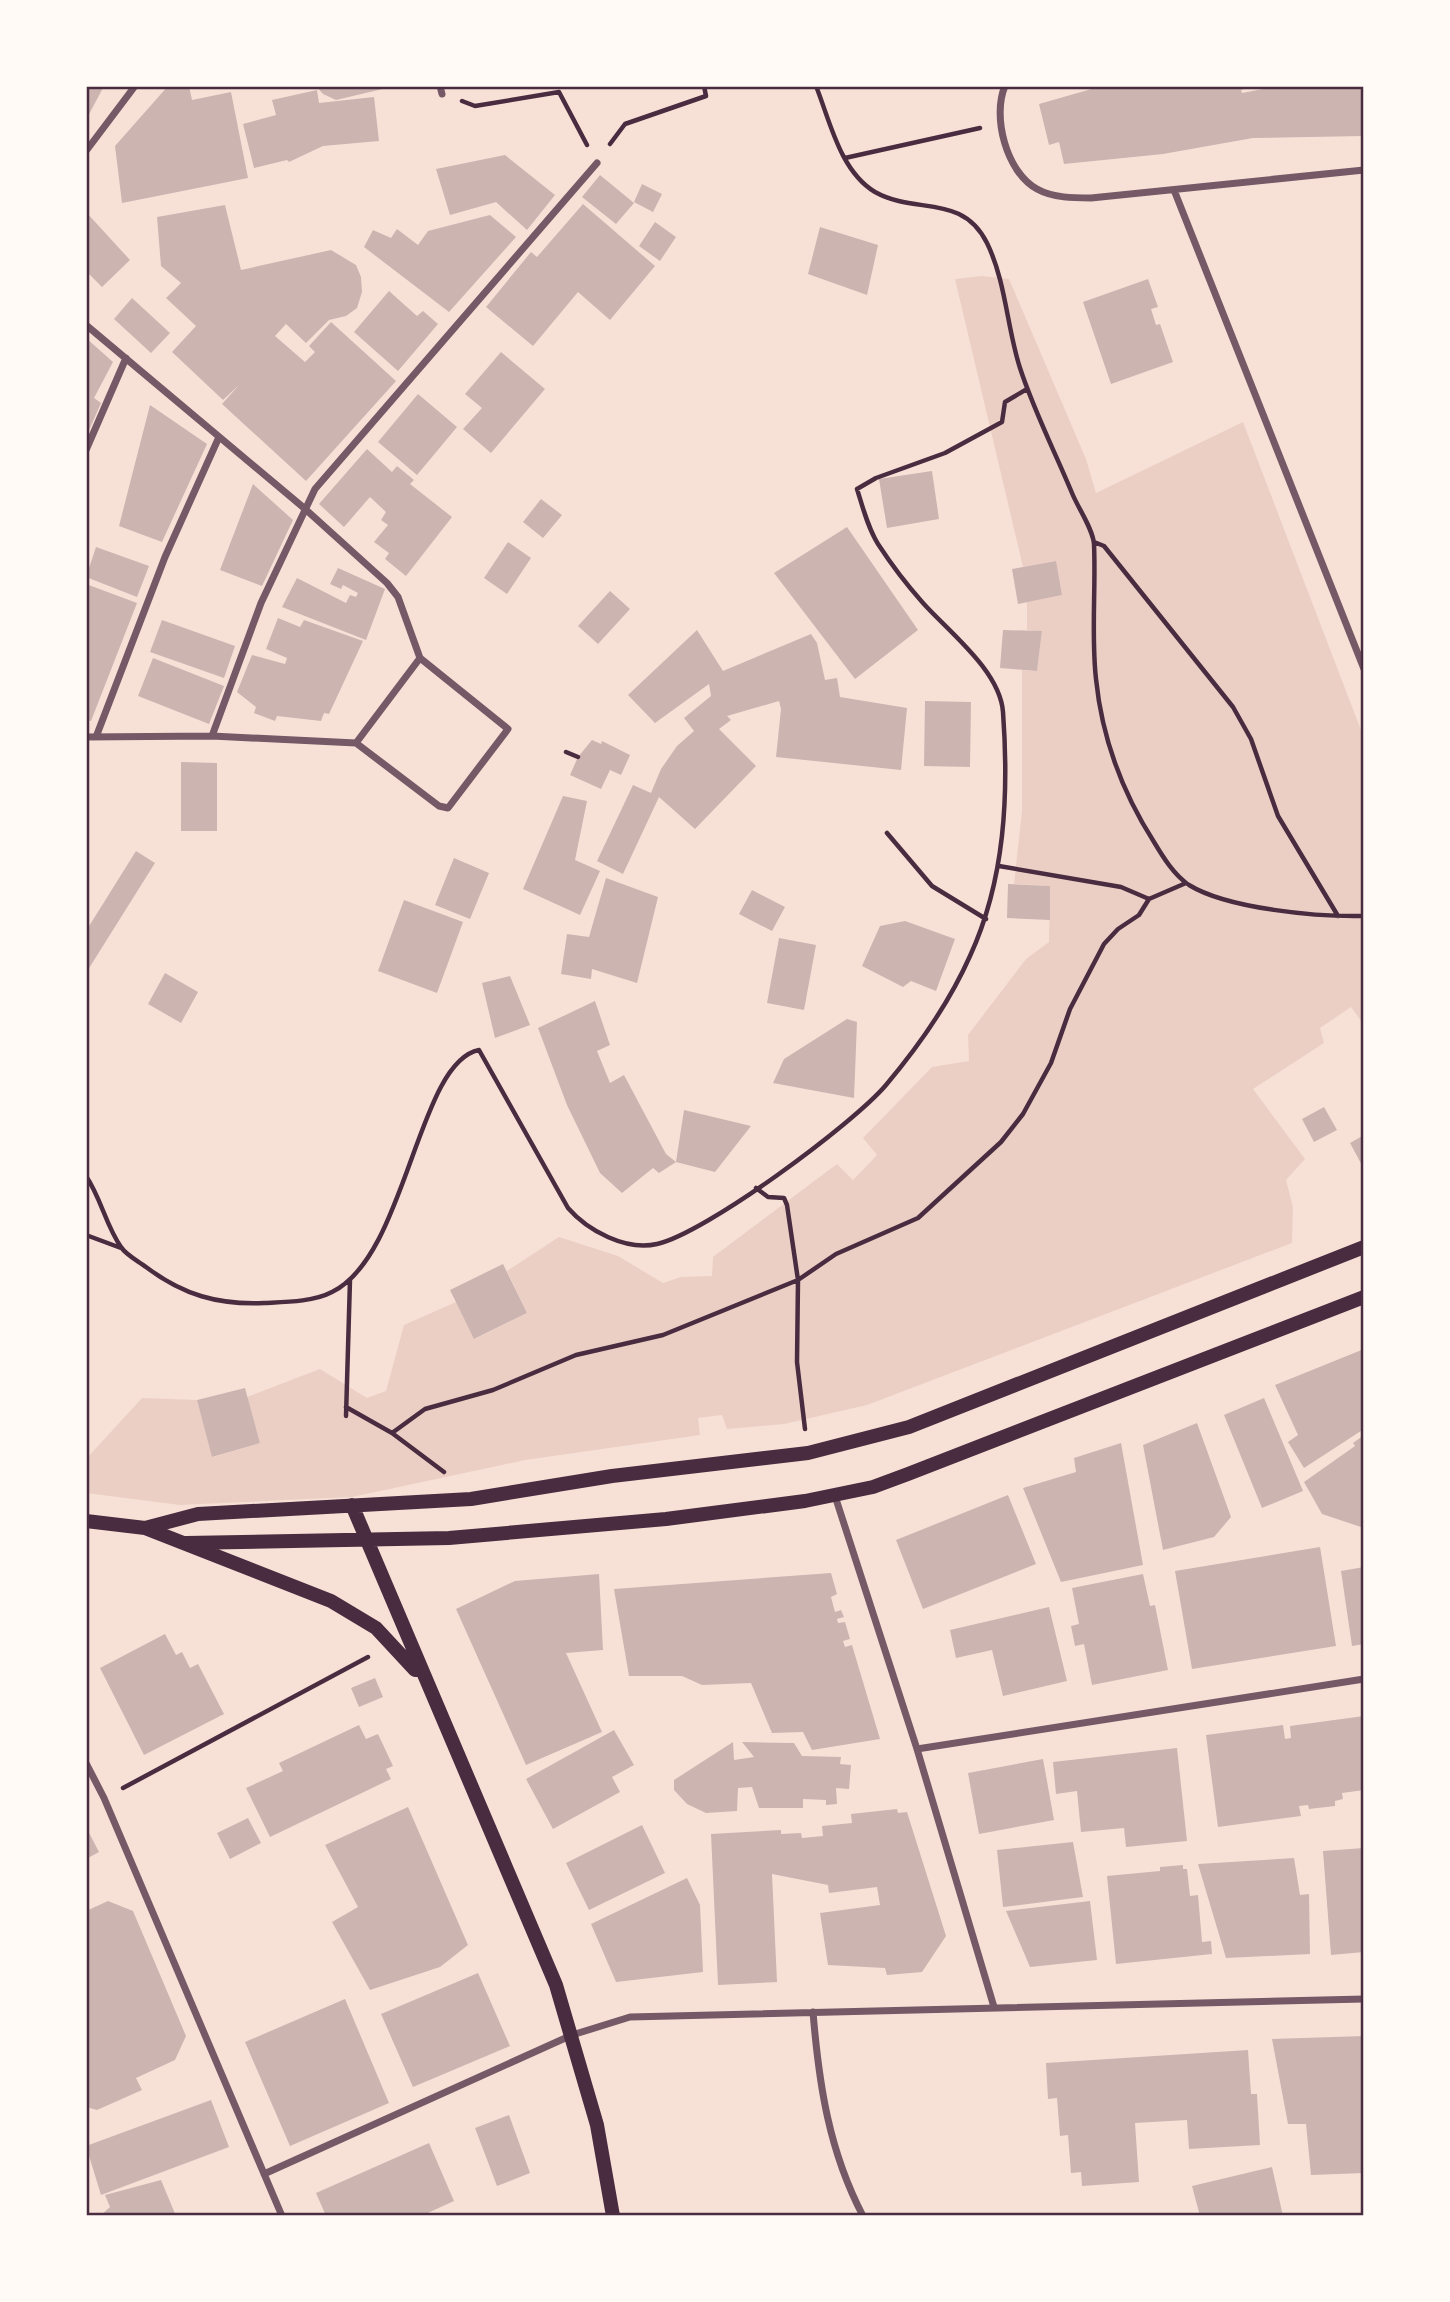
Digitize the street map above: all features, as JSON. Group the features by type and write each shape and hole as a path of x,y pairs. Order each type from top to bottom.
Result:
{"main road":[{"path":"145,1528 198,1514 471,1499 612,1476 808,1453 909,1427 1364,1247"},
{"path":"186,1544 449,1538 666,1519 757,1509 835,1496 873,1487 920,1470 1364,1297"},
{"path":"352,1506 534,1927 572,2035 597,2125 613,2216"},
{"path":"86,1521 145,1528 331,1601 361,1617 392,1644 428,1687"}],"street":[{"path":"86,151 135,86"},
{"path":"1005,86 1000,99 1006,145 1027,181 1038,190 1080,198 1364,170"},
{"path":"212,736 261,603 304,508 320,482 597,163"},
{"path":"1174,190 1364,669"},
{"path":"86,325 304,508 393,590 420,658 508,729 457,800 448,808 439,806 356,743 212,736 86,737"},
{"path":"86,450 126,358"},
{"path":"96,737 165,557 219,438"},
{"path":"356,743 420,658"},
{"path":"835,1496 917,1749 994,2007"},
{"path":"917,1749 1364,1679"},
{"path":"86,1763 104,1798 282,2216"},
{"path":"264,2174 572,2035 630,2017 1364,1999"},
{"path":"813,2012 830,2134 845,2182 863,2216"}],"path":[{"path":"441,90 475,106 559,92 597,163 625,124 706,96 704,86"},
{"path":"816,86 845,158 874,191 894,200 949,209 977,225 996,270 1027,389 1094,542 1096,678 1104,728 1128,797 1166,862 1186,883 1212,897 1338,916 1364,916"},
{"path":"845,158 1001,122"},
{"path":"86,1236 122,1249 185,1293 213,1301 248,1304 304,1299 332,1293 351,1280 382,1234 440,1088 453,1064 468,1052 479,1050 568,1208 580,1223 596,1232 638,1245 657,1244 694,1229 850,1120 888,1083 951,993 986,919 1003,844 1003,709 995,687 972,654 922,602 878,543 858,489 876,478 945,453 1002,422 1005,402 1027,389"},
{"path":"1094,542 1104,546 1233,707 1251,739 1278,816 1338,916"},
{"path":"566,752 578,757"},
{"path":"887,833 932,886 986,919"},
{"path":"999,866 1121,887 1149,899"},
{"path":"392,1433 425,1409 493,1390 576,1355 663,1335 798,1280 836,1254 918,1217 1001,1142 1023,1114 1051,1063 1070,1009 1104,944 1118,929 1139,915 1149,899 1186,883"},
{"path":"86,1176 122,1249"},
{"path":"756,1188 768,1197 784,1198 787,1205 798,1280 797,1362 808,1453"},
{"path":"346,1416 351,1280"},
{"path":"346,1407 392,1433 450,1477 471,1499"},
{"path":"104,1798 392,1644"}],"shaded area":[{"path":"982,276 1009,279 1086,459 1096,493 1243,422 1364,738 1364,1025 1351,1007 1320,1028 1324,1043 1253,1089 1305,1159 1286,1180 1293,1207 1292,1243 867,1405 784,1424 727,1429 722,1415 698,1418 700,1435 525,1460 352,1497 180,1505 86,1493 86,1459 142,1398 197,1400 213,1457 260,1443 247,1397 320,1369 367,1398 386,1391 404,1325 456,1302 475,1339 527,1313 507,1271 559,1237 618,1256 663,1283 681,1277 712,1276 713,1257 837,1164 853,1180 877,1155 863,1138 932,1067 969,1061 968,1035 1026,959 1049,942 1050,886 1014,884 1022,811 1022,670 1037,671 1042,632 1027,630 1027,602 1062,595 1055,561 1023,567 955,279"}],"building":[{"path":"86,86 104,86 86,120"},
{"path":"168,86 189,86 192,100 231,92 248,178 122,203 115,146"},
{"path":"316,86 391,87 336,100 323,94"},
{"path":"1102,86 1253,86 1241,90 1242,93 1279,86 1364,86 1364,136 1253,138 1163,154 1064,164 1059,142 1049,145 1039,104"},
{"path":"317,90 319,103 374,97 379,141 323,146 289,162 287,160 254,168 243,124 276,115 272,100"},
{"path":"505,155 555,195 527,230 496,202 450,215 436,169"},
{"path":"600,175 634,203 616,224 582,197"},
{"path":"642,184 662,194 653,212 634,202"},
{"path":"583,204 655,266 610,320 578,292 533,346 486,307 531,252 537,257"},
{"path":"225,205 241,270 331,250 356,265 361,277 362,292 357,308 346,316 329,320 306,343 286,324 275,336 305,362 315,352 309,346 331,322 396,381 306,481 222,404 239,385 223,400 172,352 196,326 166,298 181,283 161,266 157,217"},
{"path":"86,212 130,260 102,287 86,271"},
{"path":"490,215 516,237 449,312 364,247 373,230 391,238 397,229 418,245 428,231"},
{"path":"655,222 676,237 660,261 639,246"},
{"path":"820,227 878,245 867,295 808,274"},
{"path":"1148,279 1158,307 1151,309 1156,325 1160,324 1173,362 1111,384 1083,302"},
{"path":"389,291 417,316 423,311 438,324 398,371 354,332"},
{"path":"132,298 170,333 151,353 114,319"},
{"path":"86,338 113,362 94,398 101,403 86,437"},
{"path":"501,352 545,389 491,453 463,429 482,408 465,394"},
{"path":"418,394 457,427 417,475 378,442"},
{"path":"150,405 207,444 162,542 119,526"},
{"path":"367,449 392,472 397,466 414,480 410,484 452,517 406,576 385,559 389,553 374,542 388,525 381,520 386,512 370,497 344,527 319,504"},
{"path":"932,471 939,519 887,528 879,479"},
{"path":"253,484 293,520 262,586 220,570"},
{"path":"541,499 562,515 543,538 523,522"},
{"path":"847,527 918,630 855,679 774,573"},
{"path":"508,542 531,558 507,594 484,578"},
{"path":"96,547 149,566 137,597 86,577"},
{"path":"1056,561 1062,595 1018,604 1012,569"},
{"path":"338,568 385,589 366,640 282,607 297,578 346,603 350,595 356,597 358,593 343,585 341,589 330,584"},
{"path":"86,584 137,603 91,721 86,720"},
{"path":"610,591 630,609 598,644 578,626"},
{"path":"278,618 300,627 304,620 363,641 329,714 324,713 321,721 277,716 275,721 254,713 256,707 237,692 252,655 285,664 287,658 266,649"},
{"path":"162,620 235,646 224,678 150,652"},
{"path":"697,630 723,671 811,634 817,643 825,680 837,678 840,697 907,708 901,770 776,757 781,709 779,701 727,716 731,720 719,729 756,766 695,829 659,797 623,874 597,861 633,785 651,793 661,769 677,746 694,731 684,718 711,696 709,684 655,723 628,695"},
{"path":"1003,630 1042,631 1037,671 1000,668"},
{"path":"153,658 224,686 209,724 138,696"},
{"path":"925,701 971,702 970,767 924,766"},
{"path":"592,740 601,744 602,741 630,755 621,775 610,770 601,789 570,775 578,757"},
{"path":"181,762 217,763 217,831 181,831"},
{"path":"563,796 587,801 575,860 600,871 580,915 523,889"},
{"path":"136,851 155,863 86,973 86,931"},
{"path":"454,858 489,873 470,919 435,905"},
{"path":"606,878 658,897 637,983 592,969 591,979 561,974 567,934 589,937"},
{"path":"1008,884 1050,886 1050,920 1007,918"},
{"path":"752,890 785,907 772,931 739,914"},
{"path":"404,900 463,922 437,993 378,971"},
{"path":"905,921 955,939 936,991 911,981 903,987 862,966 880,926"},
{"path":"779,938 816,945 804,1010 767,1003"},
{"path":"165,973 198,992 181,1023 148,1004"},
{"path":"510,976 530,1025 495,1038 482,983"},
{"path":"595,1001 610,1045 597,1051 610,1083 624,1075 666,1154 676,1162 659,1173 653,1168 622,1193 600,1173 567,1105 538,1028"},
{"path":"847,1019 857,1022 854,1098 773,1083 784,1059"},
{"path":"1324,1107 1337,1130 1314,1142 1302,1119"},
{"path":"684,1110 751,1126 715,1172 676,1162"},
{"path":"1364,1135 1364,1169 1350,1143"},
{"path":"503,1264 527,1313 474,1339 450,1290"},
{"path":"1364,1349 1364,1429 1304,1468 1288,1442 1298,1435 1275,1385"},
{"path":"245,1388 260,1443 212,1457 197,1400"},
{"path":"1264,1398 1303,1491 1262,1508 1224,1415"},
{"path":"1197,1423 1231,1517 1214,1537 1163,1550 1143,1445"},
{"path":"1364,1435 1364,1528 1322,1514 1304,1482 1355,1446 1353,1443"},
{"path":"1121,1443 1143,1565 1061,1582 1023,1488 1076,1472 1074,1458"},
{"path":"1008,1495 1036,1564 923,1609 896,1540"},
{"path":"1320,1547 1336,1646 1192,1669 1175,1571"},
{"path":"1364,1567 1364,1644 1352,1646 1341,1571"},
{"path":"831,1573 837,1594 831,1597 835,1612 841,1610 844,1617 837,1619 838,1623 845,1622 850,1639 843,1641 845,1647 852,1645 880,1739 812,1750 803,1732 772,1733 751,1683 702,1685 682,1676 629,1676 614,1589"},
{"path":"599,1574 603,1650 566,1653 602,1732 526,1765 456,1609 515,1581"},
{"path":"1143,1574 1150,1606 1155,1605 1168,1670 1092,1685 1084,1644 1075,1646 1071,1626 1079,1624 1072,1588"},
{"path":"1049,1607 1067,1681 1003,1696 992,1650 956,1658 950,1630"},
{"path":"165,1634 176,1655 182,1652 190,1668 198,1664 224,1714 144,1755 100,1668"},
{"path":"375,1678 383,1697 359,1707 351,1688"},
{"path":"1364,1716 1364,1790 1342,1793 1343,1799 1335,1801 1335,1806 1309,1809 1308,1805 1299,1806 1301,1816 1218,1827 1206,1735 1283,1725 1285,1739 1291,1738 1290,1726"},
{"path":"359,1725 366,1739 378,1734 393,1766 386,1769 391,1779 270,1837 246,1788 283,1771 279,1763"},
{"path":"614,1730 634,1765 612,1777 620,1792 553,1829 526,1779"},
{"path":"733,1742 734,1760 754,1757 742,1742 794,1743 802,1756 841,1757 840,1764 851,1765 849,1789 836,1788 837,1804 826,1805 826,1800 803,1799 803,1808 759,1808 752,1787 738,1788 737,1811 706,1813 687,1804 674,1790 674,1780"},
{"path":"1177,1748 1187,1841 1126,1847 1124,1828 1081,1832 1077,1791 1056,1794 1053,1762"},
{"path":"1043,1759 1054,1820 979,1834 968,1773"},
{"path":"408,1807 468,1945 440,1967 370,1990 332,1922 358,1907 325,1845"},
{"path":"897,1809 898,1813 907,1812 946,1936 922,1972 887,1975 885,1968 828,1965 820,1913 880,1905 877,1887 829,1893 828,1885 772,1874 777,1982 718,1985 711,1834 781,1830 781,1834 801,1833 802,1838 823,1836 822,1826 852,1823 851,1814"},
{"path":"248,1818 261,1843 230,1859 217,1833"},
{"path":"642,1825 665,1873 589,1910 566,1863"},
{"path":"86,1827 99,1852 86,1859"},
{"path":"1073,1842 1083,1897 1003,1907 997,1850"},
{"path":"1364,1848 1364,1952 1331,1955 1323,1851"},
{"path":"1294,1858 1300,1895 1309,1894 1310,1954 1226,1958 1198,1864"},
{"path":"1183,1865 1183,1869 1187,1869 1190,1896 1198,1895 1202,1942 1211,1941 1212,1954 1116,1964 1107,1876 1160,1871 1160,1867"},
{"path":"687,1878 700,1905 703,1972 616,1982 591,1924"},
{"path":"108,1901 133,1911 186,2036 175,2060 136,2078 142,2090 97,2110 86,2107 86,1911"},
{"path":"1090,1901 1097,1960 1030,1967 1006,1911"},
{"path":"478,1973 510,2046 413,2087 381,2014"},
{"path":"345,1999 389,2103 290,2146 245,2042"},
{"path":"1364,2036 1364,2173 1311,2175 1306,2124 1288,2124 1272,2039"},
{"path":"1248,2050 1251,2094 1257,2094 1260,2145 1189,2149 1187,2120 1135,2123 1139,2182 1082,2186 1081,2172 1071,2173 1068,2135 1060,2136 1057,2098 1048,2099 1046,2063"},
{"path":"211,2100 229,2147 101,2195 86,2146"},
{"path":"509,2115 530,2173 497,2186 475,2128"},
{"path":"429,2143 454,2201 421,2216 326,2216 316,2193"},
{"path":"1272,2167 1283,2216 1200,2216 1192,2186"},
{"path":"161,2180 176,2216 100,2216 110,2207 105,2195"}]}
